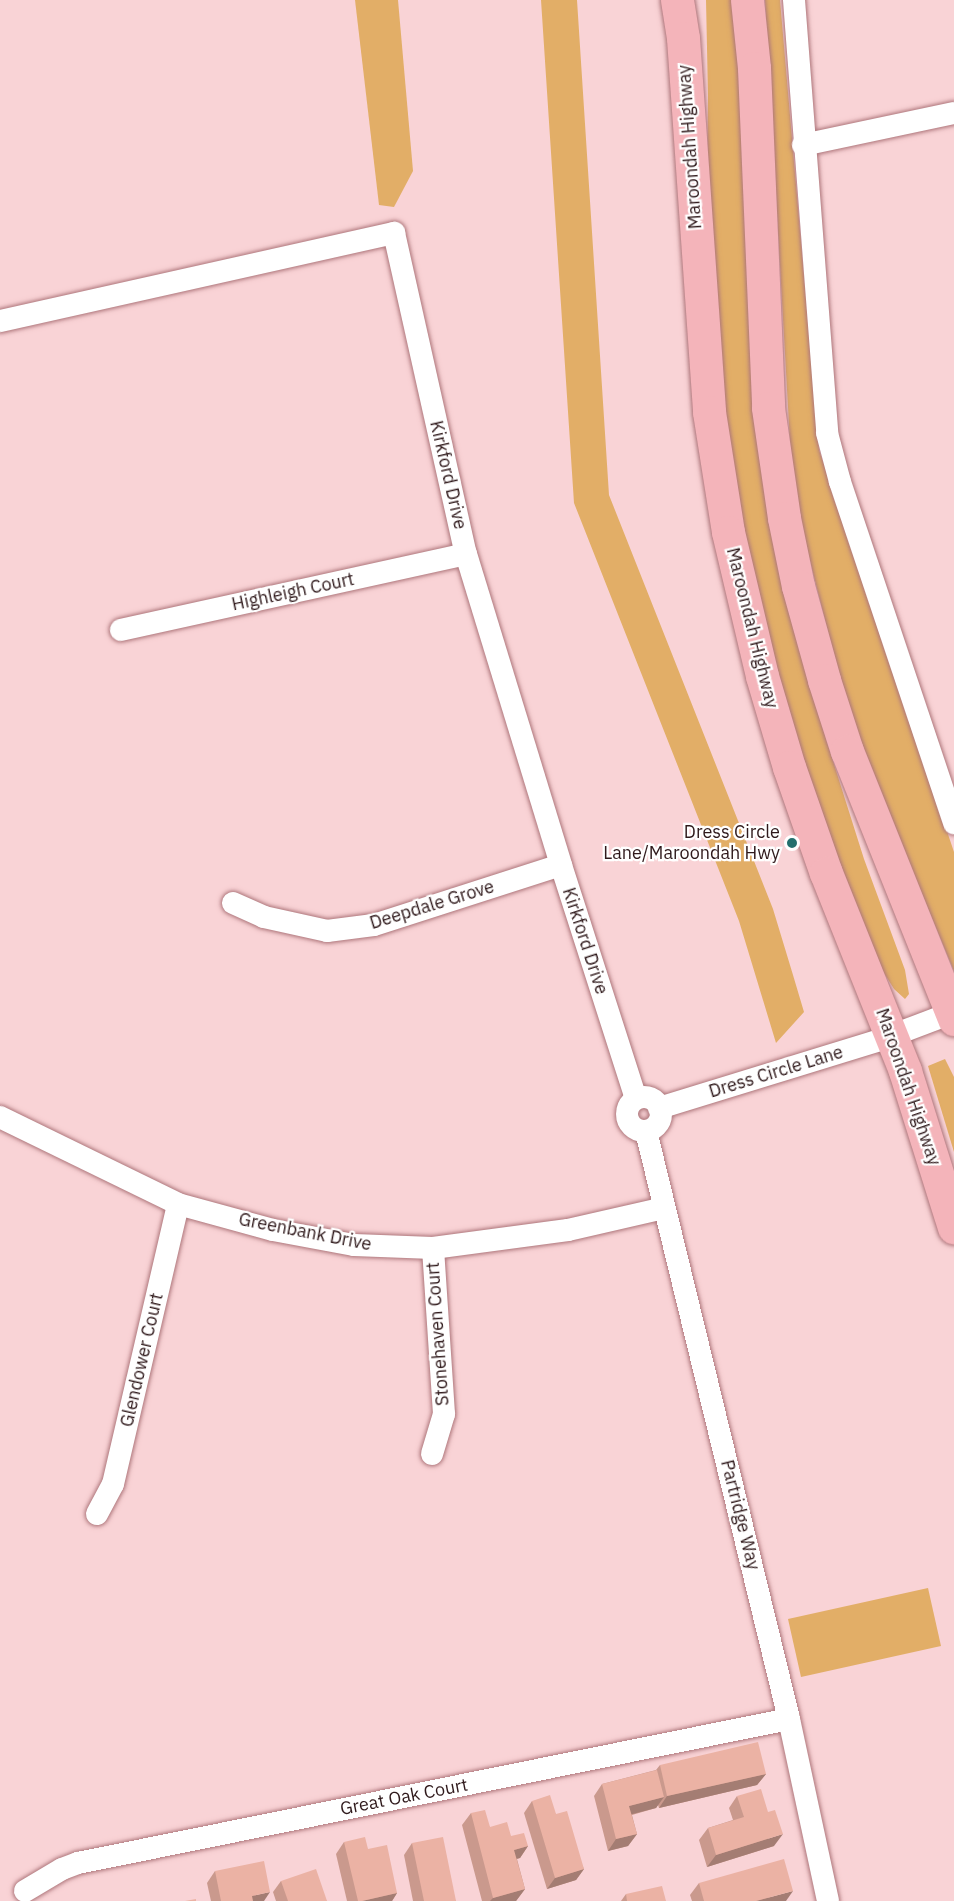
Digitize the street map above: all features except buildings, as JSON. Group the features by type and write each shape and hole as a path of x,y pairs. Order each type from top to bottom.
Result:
{"highway":[{"name":"Maroondah Highway","path":"677,0 683,38 709,412 728,532 762,676 789,767 826,873 892,1036 929,1141 954,1227"},
{"path":"747,0 755,80 768,408 784,518 807,618 847,751 953,1014"}],"street":[{"path":"794,0 827,433 840,482 954,823"},
{"path":"804,145 954,113"},
{"name":"Kirkford Drive","path":"0,321 394,233 466,554 561,865 636,1098"},
{"name":"Highleigh Court","path":"121,630 466,554"},
{"name":"Deepdale Grove","path":"233,903 264,917 327,931 374,925 561,865"},
{"name":"Dress Circle Lane","path":"660,1108 892,1036 953,1014"},
{"path":"636,1098 652,1099 660,1108 658,1123 646,1131 636,1129 628,1121 628,1106 636,1098"},
{"name":"Greenbank Drive","path":"0,1117 178,1204 273,1230 354,1245 433,1248 568,1230 664,1208"},
{"name":"Partridge Way","path":"646,1131 789,1719 828,1901"},
{"name":"Glendower Court","path":"97,1514 113,1484 178,1204"},
{"name":"Stonehaven Court","path":"432,1454 444,1414 433,1248"},
{"name":"Great Oak Court","path":"25,1892 62,1869 78,1863 789,1719"}],"shaded area":[{"path":"355,0 398,0 413,171 394,207 379,205"},
{"path":"541,0 577,0 609,495 773,909 804,1012 776,1043 739,921 574,503"},
{"path":"706,0 734,0 740,98 826,739 864,859 905,970 909,994 905,999 894,989 874,957 779,698 725,445 707,192"},
{"path":"765,0 780,0 819,450 954,852 954,971 869,767 841,683 804,537 791,460"},
{"path":"945,1059 954,1077 954,1152 928,1066"},
{"path":"928,1588 941,1646 801,1677 788,1619"}],"place":[{"name":"Dress Circle Lane/Maroondah Hwy","path":"792,843"}]}
